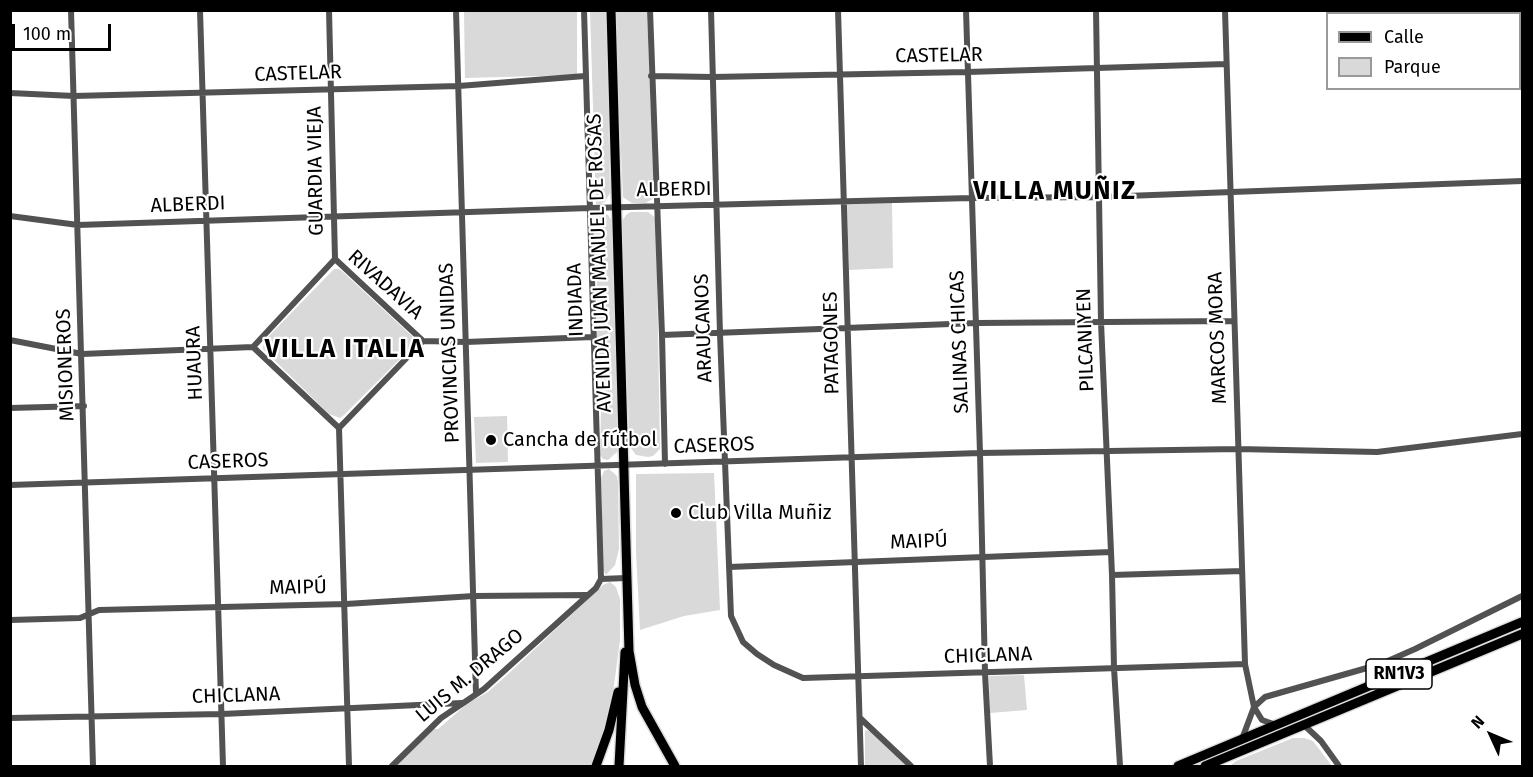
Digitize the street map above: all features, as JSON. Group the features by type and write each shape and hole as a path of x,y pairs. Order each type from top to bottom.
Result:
{"main road":[{"name":"AVENIDA JUAN MANUEL DE ROSAS","path":"611,10 627,621 630,662 638,696 648,720 675,766"},
{"name":"AVENIDA JUAN MANUEL DE ROSAS","path":"619,766 627,621"},
{"name":"RN1V3","path":"1178,766 1522,622"},
{"name":"RN1V3","path":"1205,766 1217,764 1522,633"},
{"path":"596,766 609,730 624,666"}],"street":[{"name":"MISIONEROS","path":"71,10 93,766"},
{"name":"HUAURA","path":"200,10 223,766"},
{"name":"GUARDIA VIEJA","path":"328,10 335,217 334,259"},
{"name":"PROVINCIAS UNIDAS","path":"456,10 476,694"},
{"name":"INDIADA","path":"584,10 601,579"},
{"path":"650,10 665,464"},
{"name":"ARAUCANOS","path":"711,10 724,463 731,616 743,642"},
{"name":"PATAGONES","path":"838,10 861,766"},
{"name":"SALINAS CHICAS","path":"966,10 985,673 990,766"},
{"name":"PILCANIYEN","path":"1095,10 1101,321 1114,668 1120,766"},
{"name":"MARCOS MORA","path":"1225,10 1245,664 1254,707"},
{"name":"CASTELAR","path":"651,76 713,78 1226,64"},
{"name":"CASTELAR","path":"10,93 74,96 459,86 585,76"},
{"name":"ALBERDI","path":"10,216 78,225 590,208 1100,197 1522,181"},
{"name":"RIVADAVIA","path":"253,347 334,259 423,341 466,342 593,337"},
{"path":"662,335 976,323 1234,321"},
{"path":"10,340 82,354 253,347 339,428 349,766"},
{"name":"RIVADAVIA","path":"339,428 423,341"},
{"path":"10,408 84,406"},
{"name":"CASEROS","path":"10,485 724,463 851,456 1106,450 1238,449 1377,452 1522,434"},
{"name":"MAIPÚ","path":"729,567 1111,552"},
{"path":"1112,575 1242,571"},
{"path":"601,579 626,578"},
{"name":"LUIS M. DRAGO","path":"392,766 441,718 484,689 596,588 601,579"},
{"name":"MAIPÚ","path":"10,620 80,618 99,610 587,595"},
{"path":"1242,740 1254,707 1265,697 1381,664 1522,596"},
{"name":"CHICLANA","path":"743,642 774,665 803,678 1245,664"},
{"name":"CHICLANA","path":"10,718 93,718 462,704"},
{"path":"1254,707 1262,720 1276,725"},
{"path":"860,718 911,766"},
{"path":"1304,725 1321,741 1339,766"}],"green space":[{"path":"464,11 577,11 577,75 465,78"},
{"path":"590,11 606,11 610,193 605,202 601,204 596,204"},
{"path":"615,11 647,11 654,195 646,203 632,203 623,197"},
{"path":"892,202 893,268 849,270 847,204"},
{"path":"631,212 648,212 656,218 660,449 653,456 648,457 636,455 630,447 622,221"},
{"path":"604,213 613,223 618,446 617,452 608,460 603,459 600,455 602,365 597,345 597,287 593,225 597,214"},
{"path":"334,269 343,272 413,337 416,343 340,418 329,414 263,349 264,341"},
{"name":"Cancha de fútbol","path":"507,416 508,462 476,463 474,417"},
{"path":"609,469 617,476 618,482 619,549 615,565 606,575 603,570 601,478 604,471"},
{"name":"Club Villa Muñiz","path":"714,473 720,610 684,616 640,630 636,552 636,474"},
{"path":"610,582 616,587 620,599 620,640 609,723 594,766 394,766 433,729 438,729 468,703 488,692 603,585"},
{"path":"1522,626 1522,629 1267,737 1195,766 1186,766"},
{"path":"1024,675 1027,710 990,713 989,676"},
{"path":"865,730 872,732 907,766 865,766"},
{"path":"1293,738 1313,741 1332,766 1230,766 1236,761"}],"place":[{"name":"Cancha de fútbol","path":"491,440"},
{"name":"Club Villa Muñiz","path":"676,513"}],"district":[{"name":"VILLA MUÑIZ","path":"1055,192"},
{"name":"VILLA ITALIA","path":"345,350"}]}
